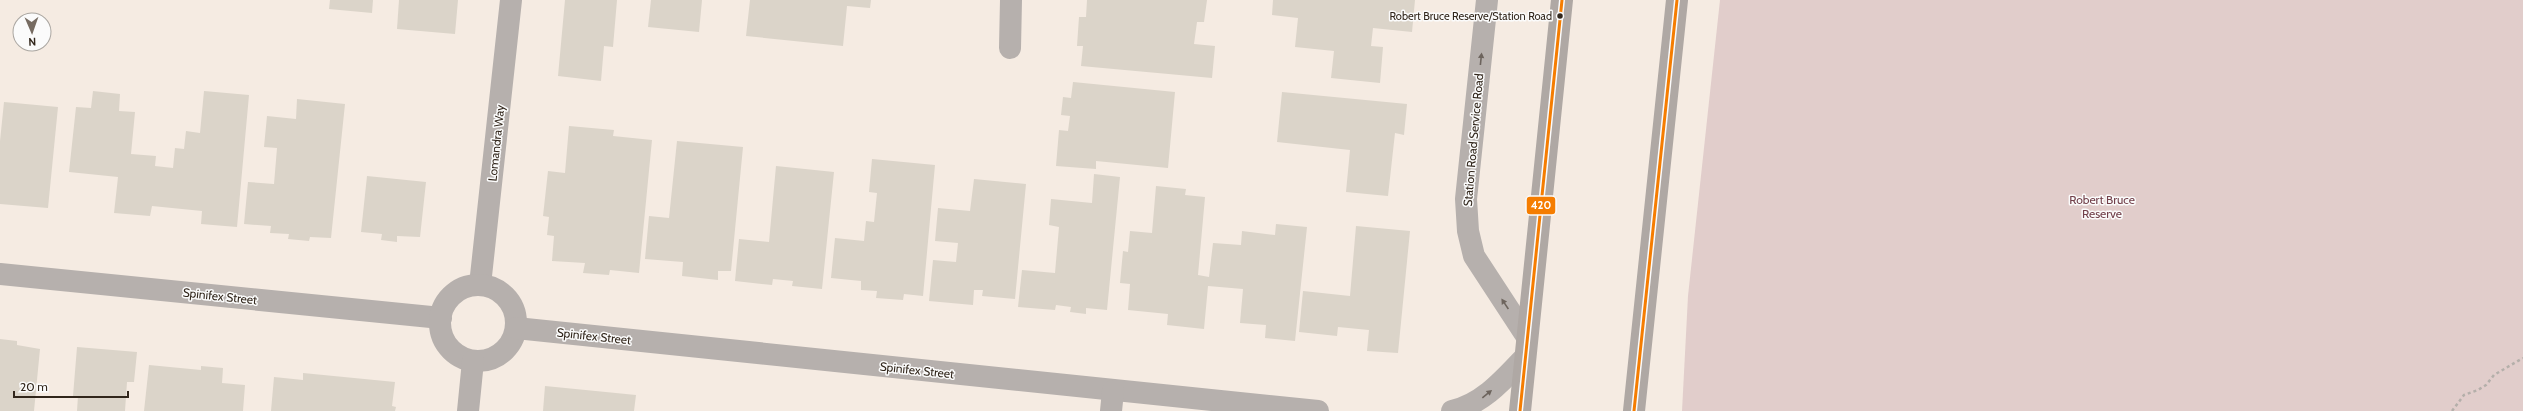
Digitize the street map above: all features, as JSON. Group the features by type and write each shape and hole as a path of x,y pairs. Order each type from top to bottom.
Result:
{"main road":[{"path":"1520,411 1562,0"},
{"path":"1634,411 1677,0"}],"street":[{"name":"Lomandra Way","path":"480,285 511,0"},
{"path":"1010,48 1011,0"},
{"name":"Station Road Service Road","path":"1487,0 1466,200 1468,230 1474,256 1526,347"},
{"name":"Spinifex Street","path":"0,274 440,318"},
{"path":"480,285 492,288 503,295 513,310 516,328 506,350 485,361 473,361 462,358 452,350 440,330 440,318 444,308 458,291 469,286 480,285"},
{"name":"Spinifex Street","path":"516,328 1112,401 1318,411"},
{"path":"1452,411 1462,409 1486,396 1526,347"},
{"path":"468,411 473,361"}],"path":[{"path":"2452,411 2464,395 2478,390 2486,385 2494,375 2523,358"}],"green space":[{"name":"Robert Bruce Reserve","path":"1720,0 2523,0 2523,411 1682,411 1688,296"}],"building":[{"path":"330,0 373,0 372,13 329,9"},
{"path":"399,0 458,0 455,34 397,29"},
{"path":"565,0 617,0 613,47 604,46 601,81 558,76"},
{"path":"651,0 702,0 699,32 648,27"},
{"path":"750,0 871,0 870,8 847,6 843,46 746,36"},
{"path":"1087,0 1207,0 1204,22 1197,22 1194,44 1215,46 1212,78 1081,66 1083,46 1077,46 1079,17 1086,17"},
{"path":"1273,0 1415,0 1412,32 1373,28 1371,46 1383,47 1380,83 1331,78 1334,51 1295,47 1298,18 1272,15"},
{"path":"1073,82 1175,92 1168,168 1096,161 1096,169 1056,166 1059,130 1068,131 1070,116 1061,115 1063,97 1071,98"},
{"path":"93,91 120,94 119,111 135,112 131,154 156,156 155,166 173,168 175,148 184,149 186,131 200,133 204,91 249,95 237,227 201,224 202,211 152,206 150,216 114,213 118,177 69,172 76,107 91,108"},
{"path":"1282,92 1407,104 1404,135 1395,133 1388,196 1346,192 1350,150 1277,142"},
{"path":"297,99 345,104 331,238 310,237 309,241 288,239 289,234 270,233 271,226 244,224 248,182 274,184 277,148 264,147 267,116 296,119"},
{"path":"4,102 58,107 48,208 0,204 0,141"},
{"path":"569,126 614,130 613,136 652,140 639,273 610,270 609,275 583,273 585,263 552,261 554,236 547,235 549,217 543,216 548,171 565,173"},
{"path":"677,141 743,147 731,271 718,271 718,280 682,276 683,262 645,259 649,216 669,218"},
{"path":"872,159 935,165 923,296 904,294 903,300 876,298 877,291 861,290 861,281 831,278 835,238 864,241 866,221 874,222 877,193 869,192"},
{"path":"776,166 834,172 822,289 792,286 793,281 773,279 772,285 735,281 739,239 769,242"},
{"path":"1094,174 1120,177 1107,310 1086,308 1086,314 1070,312 1071,307 1056,305 1055,310 1018,307 1022,270 1055,273 1059,227 1049,225 1051,199 1092,203"},
{"path":"367,176 426,182 420,237 397,236 397,242 381,240 382,234 361,232"},
{"path":"974,179 1026,184 1015,299 982,296 983,290 974,290 973,305 929,301 933,260 956,262 958,243 935,241 938,208 970,211"},
{"path":"1156,186 1186,189 1185,195 1205,197 1198,275 1209,277 1213,243 1241,245 1242,231 1275,235 1276,224 1307,227 1295,341 1265,338 1266,325 1240,323 1243,289 1208,286 1204,329 1167,325 1168,314 1128,310 1130,284 1120,283 1123,251 1128,252 1130,231 1152,233"},
{"path":"1356,226 1410,231 1398,353 1367,351 1369,330 1338,327 1337,336 1299,332 1303,291 1350,296"},
{"path":"0,339 17,341 17,345 40,349 34,411 0,411"},
{"path":"77,347 137,352 134,382 127,382 125,411 77,411 78,396 73,396"},
{"path":"149,365 201,370 201,366 223,368 222,383 245,385 243,411 144,411"},
{"path":"303,373 395,382 392,406 396,407 395,411 271,411 274,377 303,380"},
{"path":"545,386 636,395 634,411 543,411"}],"transit line":[{"name":"420","path":"1520,411 1562,0"},
{"name":"420","path":"1634,411 1677,0"}],"place":[{"name":"Robert Bruce Reserve/Station Road","path":"1560,16"}]}
